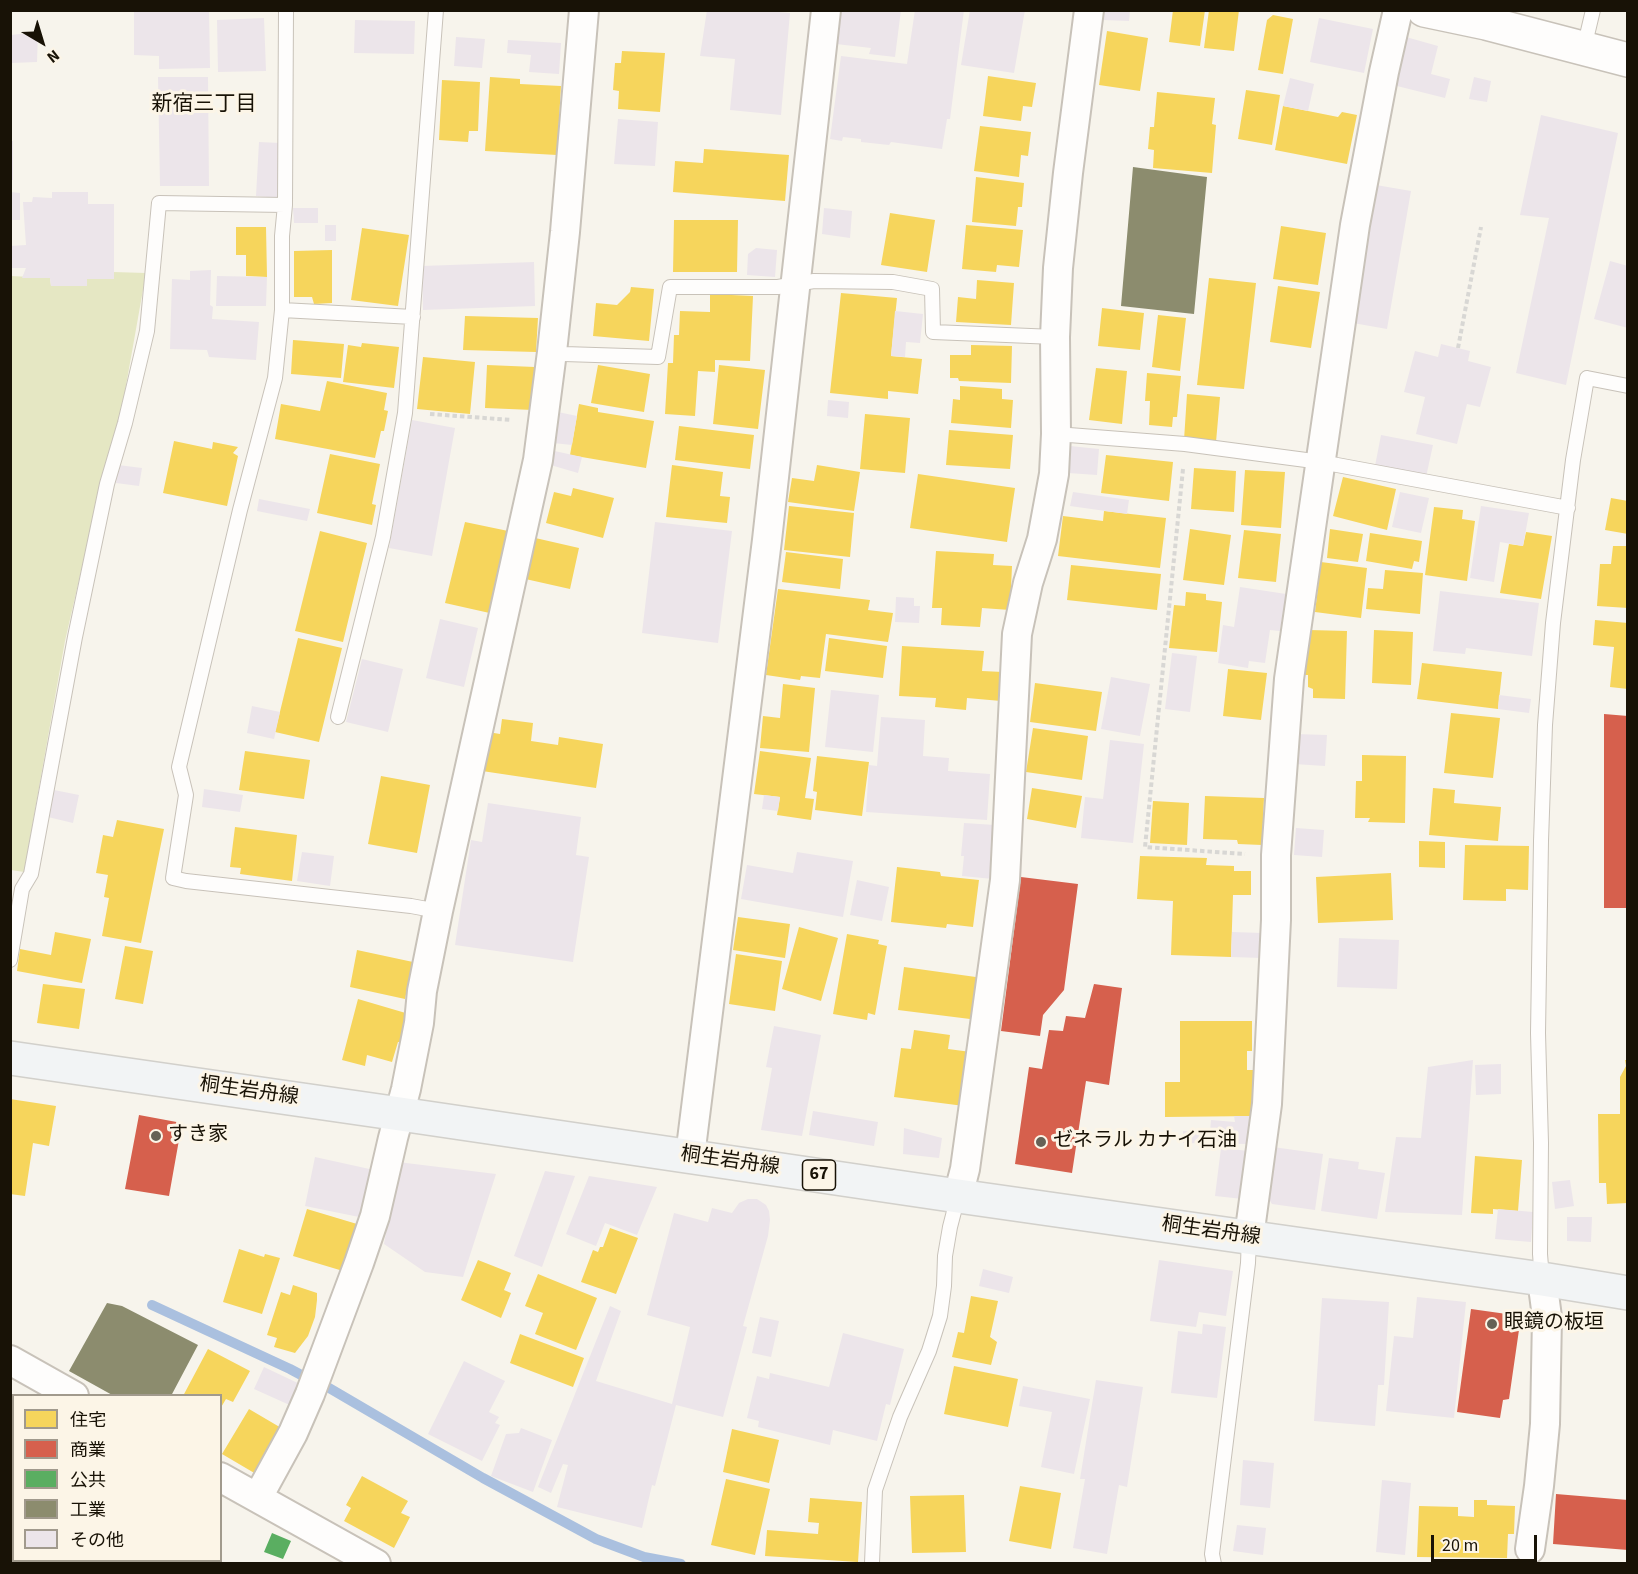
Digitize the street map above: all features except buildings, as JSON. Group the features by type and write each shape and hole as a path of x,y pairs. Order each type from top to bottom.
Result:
{"main road":[{"name":"桐生岩舟線","path":"10,1058 1628,1293"}],"street":[{"path":"258,1497 293,1432 324,1358 375,1216 400,1113 419,1023 422,991 438,911 537,460 565,232 584,10"},
{"path":"690,1156 768,540 826,10"},
{"path":"958,1196 965,1169 1005,880 1017,634 1028,583 1042,539 1054,474 1055,337 1059,256 1089,10"},
{"path":"1249,1237 1267,1104 1276,920 1276,855 1289,679 1355,225 1398,10"},
{"path":"1424,10 1457,14 1628,60"},
{"path":"1529,1556 1545,1424 1547,1317 1542,1279"},
{"path":"10,1360 72,1394"},
{"path":"222,1478 376,1563"}],"lane":[{"path":"286,10 282,310 275,378 240,510 179,767 186,795 173,878 438,911"},
{"path":"338,717 383,537 405,412 436,10"},
{"path":"1584,48 1593,10"},
{"path":"10,960 22,889 31,874 75,637 107,484 125,423 147,331 159,203 285,206"},
{"path":"552,352 658,357 670,287 778,287 814,281 893,282 932,289 933,332 1055,337"},
{"path":"282,310 413,317"},
{"path":"1542,1279 1540,1254 1542,1143 1538,1033 1540,841 1545,725 1553,623 1573,460 1587,378 1628,386"},
{"path":"1056,434 1185,444 1321,462 1568,508"},
{"path":"872,1563 875,1490 900,1417 929,1351 940,1316 945,1256 958,1196"},
{"path":"1213,1559 1248,1263 1249,1237"}],"path":[{"path":"1458,348 1481,227"},
{"path":"405,412 543,423"},
{"path":"1185,444 1144,847 1276,855"}],"green space":[{"path":"113,272 146,273 120,419 101,484 65,641 24,872 11,870 11,276 50,278 51,286 86,286 87,279 113,279"}],"waterway":[{"path":"152,1305 305,1377"},
{"path":"324,1385 483,1478 596,1539 644,1557 681,1564"}],"place":[{"name":"すき家","path":"156,1136"},
{"name":"ゼネラル カナイ石油","path":"1041,1142"},
{"name":"眼鏡の板垣","path":"1492,1324"}],"district":[{"name":"新宿三丁目","path":"204,105"}]}
